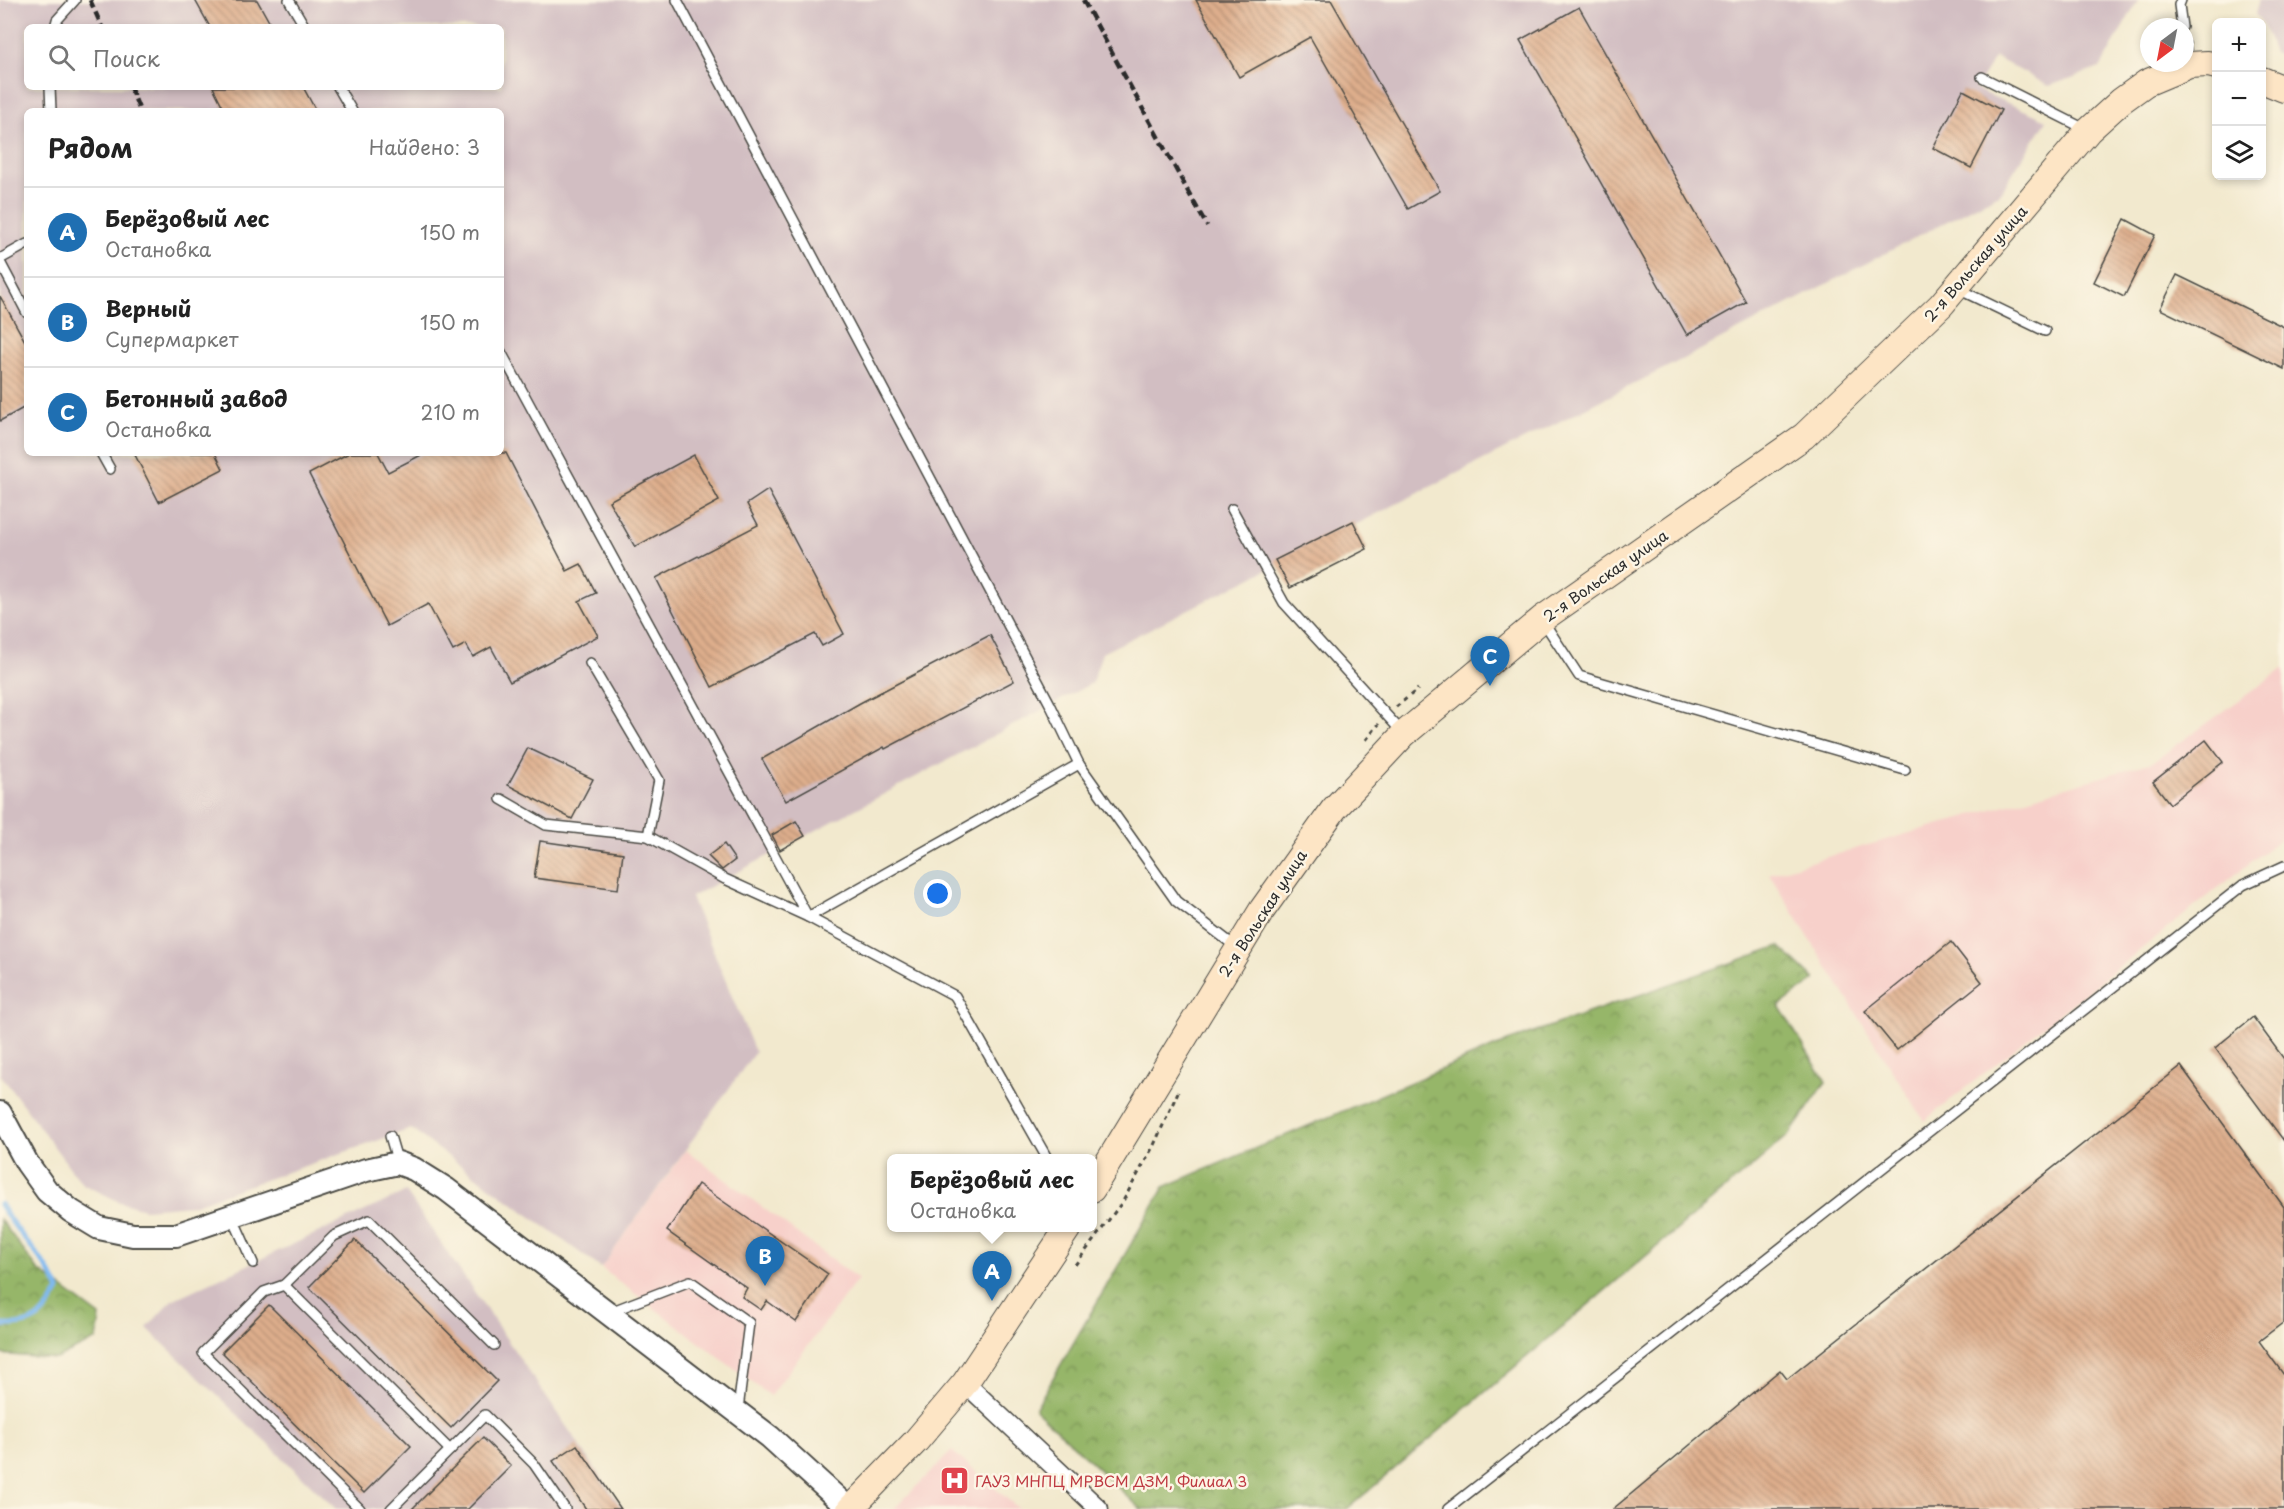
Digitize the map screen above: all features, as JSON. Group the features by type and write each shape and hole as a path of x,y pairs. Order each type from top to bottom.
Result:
{"main road":[{"name":"2-я Вольская улица","path":"2194,57 2212,65"},
{"name":"2-я Вольская улица","path":"1097,1181 1238,948 1320,826 1350,789 1404,734 1542,619 1804,436 1941,305 2088,131 2161,72"},
{"path":"2266,82 2284,89"},
{"path":"850,1509 916,1441 964,1383 1065,1232"}],"street":[{"path":"0,1113 27,1163 47,1191 71,1211 99,1228 133,1234 176,1235 366,1170 398,1163 414,1169 446,1189 738,1412 770,1437 850,1509"},
{"path":"964,1383 1099,1509"}],"lane":[{"path":"56,24 75,0"},
{"path":"289,0 302,24"},
{"path":"677,0 1050,704 1079,764 1176,901 1238,948"},
{"path":"2181,0 2179,5 2181,18"},
{"path":"1982,77 2088,131"},
{"path":"50,90 51,108"},
{"path":"340,90 350,108"},
{"path":"24,246 0,260 24,307"},
{"path":"1955,287 2045,331"},
{"path":"504,358 808,917"},
{"path":"103,456 110,470"},
{"path":"1232,509 1284,603 1404,734"},
{"path":"1542,619 1579,676 1905,770"},
{"path":"590,663 659,780 648,836"},
{"path":"808,917 1079,764"},
{"path":"501,799 546,825 648,836 725,879 808,917 955,996 1045,1154"},
{"path":"1448,1509 2243,885 2284,866"},
{"path":"390,1136 398,1163"},
{"path":"232,1216 254,1263"},
{"path":"360,1509 203,1353 264,1292 285,1285 334,1236 369,1220 494,1345"},
{"path":"609,1313 690,1281 749,1323 738,1412"},
{"path":"285,1285 450,1450"},
{"path":"391,1509 485,1415 534,1464 565,1509"}],"path":[{"path":"1075,1265 1123,1202 1154,1145 1181,1087"}],"shaded area":[{"path":"0,0 2138,0 2100,68 2049,86 1995,57 1975,89 2047,120 1999,194 1685,358 1102,653 1092,683 691,897 755,1052 601,1268 411,1129 192,1205 145,1209 122,1203 83,1184 0,1074"},
{"path":"2259,0 2284,0 2284,57 2274,53 2266,32 2266,18 2258,18 2255,14"},
{"path":"2284,668 2284,836 1924,1121 1769,874 2153,762"},
{"path":"686,1150 858,1279 770,1396 601,1268"},
{"path":"406,1192 623,1509 336,1509 147,1328 172,1300"},
{"name":"ГАУЗ МНПЦ МРВСМ ДЗМ, Филиал 3","path":"952,1451 1019,1509 894,1509"}],"green space":[{"path":"1779,946 1815,980 1779,1006 1826,1082 1790,1134 1347,1509 1141,1509 1035,1409 1164,1187 1508,1041"},
{"path":"0,1219 38,1270 100,1316 97,1339 56,1359 0,1354"}],"building":[{"path":"195,0 257,0 270,24 208,24"},
{"path":"1196,0 1331,0 1440,191 1408,209 1310,37 1239,77"},
{"path":"1579,7 1746,302 1687,335 1520,40"},
{"path":"214,90 305,90 314,108 224,108"},
{"path":"1963,90 2001,110 1971,168 1933,148"},
{"path":"2125,219 2155,235 2124,297 2094,282"},
{"path":"2177,275 2284,327 2284,369 2160,309"},
{"path":"0,296 24,340 24,408 0,421"},
{"path":"506,453 567,571 581,564 596,593 579,601 598,636 510,682 491,647 473,657 466,644 453,651 428,604 387,626 309,474 343,456 380,456 388,472 419,456 504,456"},
{"path":"694,455 719,501 635,547 609,501"},
{"path":"136,456 216,456 223,469 159,502"},
{"path":"768,490 844,634 822,646 815,634 712,687 656,578 758,525 747,504"},
{"path":"1353,521 1367,549 1290,588 1275,560"},
{"path":"990,635 1014,681 885,749 884,747 786,801 762,759 860,703"},
{"path":"2206,740 2223,762 2170,804 2153,782"},
{"path":"528,748 593,779 572,819 508,785"},
{"path":"796,821 805,836 780,850 772,835"},
{"path":"540,841 623,853 618,889 534,878"},
{"path":"724,844 735,860 722,870 708,856"},
{"path":"1951,942 1982,982 1897,1050 1865,1011"},
{"path":"2253,1017 2284,1059 2284,1141 2215,1048"},
{"path":"2181,1066 2284,1207 2284,1322 2259,1341 2284,1375 2284,1509 1613,1509 1780,1370 1787,1379"},
{"path":"698,1184 828,1274 796,1322 767,1301 761,1310 742,1297 747,1288 667,1231"},
{"path":"355,1240 497,1381 451,1428 309,1287"},
{"path":"269,1305 411,1446 364,1493 222,1352"},
{"path":"483,1438 511,1466 468,1509 412,1509"},
{"path":"577,1445 621,1509 586,1509 553,1461"}],"waterway":[{"path":"0,1204 46,1267 59,1290 48,1308 36,1319 21,1324 0,1325"}],"railway":[{"path":"90,0 101,24"},
{"path":"1083,0 1207,226"},
{"path":"131,90 139,108"}],"place":[{"name":"Бетонный завод","path":"1490,686"},
{"name":"Верный","path":"765,1286"},
{"name":"Берёзовый лес","path":"992,1301"},
{"name":"ГАУЗ МНПЦ МРВСМ ДЗМ, Филиал 3","path":"954,1480"}]}
